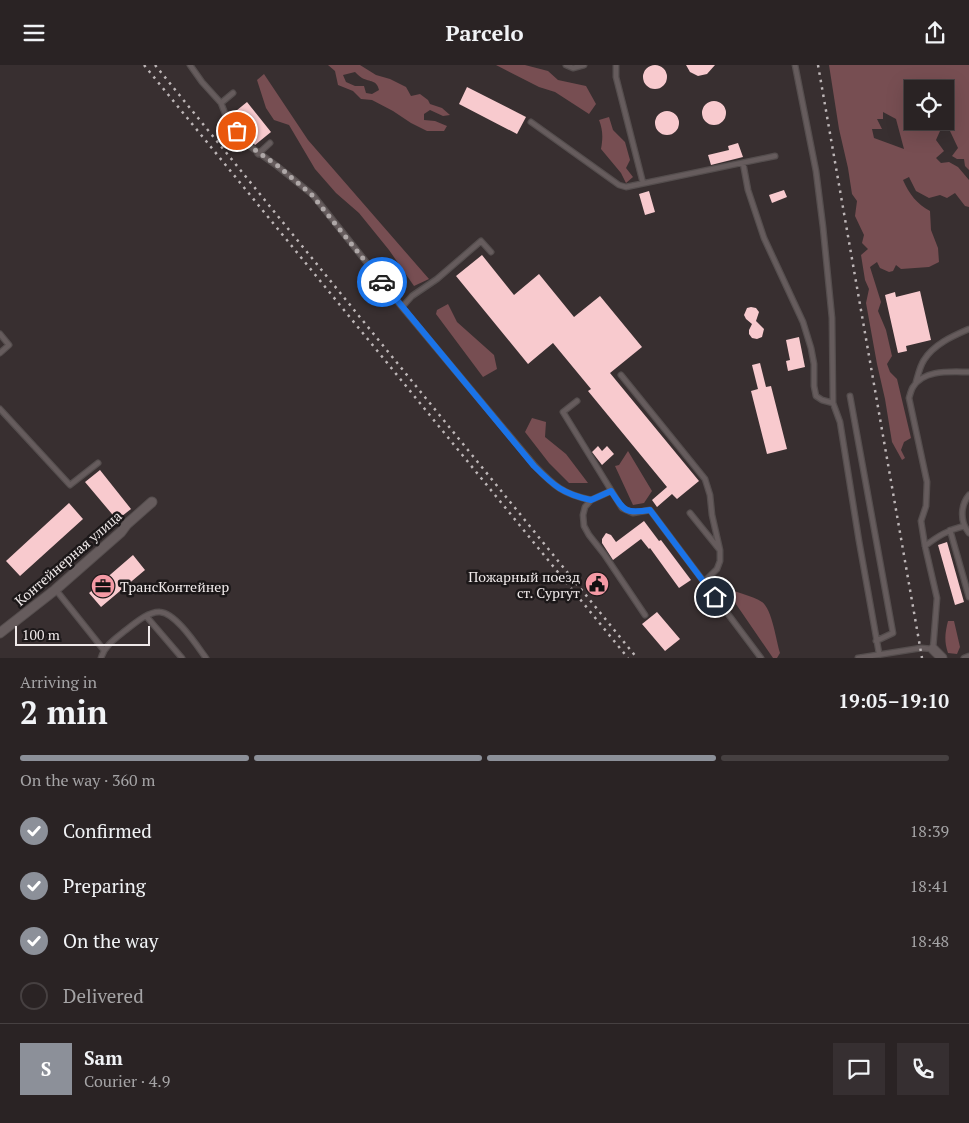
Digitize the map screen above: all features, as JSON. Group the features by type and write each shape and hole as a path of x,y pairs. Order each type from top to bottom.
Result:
{"street":[{"name":"Контейнерная улица","path":"0,633 55,590 152,502"},
{"path":"934,649 942,658"}],"lane":[{"path":"190,65 221,103 226,116 248,145 258,154 278,166 312,195 402,307 545,477 562,491 591,500"},
{"path":"566,65 573,68 584,65"},
{"path":"616,65 616,77 643,183"},
{"path":"795,65 816,171 826,253 832,318 833,403 840,422 879,653"},
{"path":"221,103 233,93"},
{"path":"531,122 619,185 626,187 775,156"},
{"path":"258,154 270,143"},
{"path":"743,163 748,190 764,238 803,322 814,364 816,396 833,403"},
{"path":"402,307 481,241 491,251"},
{"path":"916,383 924,359 951,336 969,329"},
{"path":"0,334 9,345 0,353"},
{"path":"858,658 879,653 921,648 934,649 937,597 921,521 926,506 927,482 909,398 912,387 922,378 937,373 969,372"},
{"path":"621,375 705,479 710,495 712,515 720,550 720,561 717,569 704,581"},
{"path":"850,396 893,633 876,641"},
{"path":"577,401 563,412 622,508 634,513 650,510 761,658"},
{"path":"0,409 70,485 98,463"},
{"path":"611,491 591,500 585,507 583,515 584,526 645,615"},
{"path":"969,495 964,501 964,526 969,533"},
{"path":"690,513 720,550"},
{"path":"925,546 939,535 964,526"},
{"path":"950,530 969,597"},
{"path":"55,590 104,649"},
{"path":"101,658 104,649 129,627 158,611 170,614 206,658"},
{"path":"146,616 182,658"},
{"path":"964,658 969,656"}],"shaded area":[{"path":"328,65 360,65 376,75 390,79 406,87 411,96 420,94 430,104 442,108 450,115 443,116 430,110 424,114 424,120 435,121 447,126 444,131 427,131 372,100 361,99 353,91 338,85 335,71","holes":["355,72 362,78 375,83 379,90 372,94 366,93 364,86 355,86 346,82 343,75"]},
{"path":"496,65 525,65 548,71 558,80 586,86 596,104 589,114 555,92 539,87"},
{"path":"829,65 969,65 969,170 965,166 964,159 957,159 952,156 958,148 949,130 954,130 954,80 904,80 904,130 940,131 936,140 944,151 936,158 941,163 949,162 958,167 969,180 969,207 965,206 955,193 947,198 940,195 929,198 916,191 909,177 903,180 914,198 930,211 931,230 938,248 939,262 929,267 901,269 896,265 893,271 889,272 880,268 877,262 870,267 881,302 878,311 886,330 892,356 887,364 890,372 897,379 911,438 904,442 901,450 905,458 902,460 892,442 877,364 866,303 869,289 865,280 861,255 868,249 862,243 864,235 855,216 857,201 852,194 839,129","holes":["883,112 896,119 904,149 874,138 872,129 882,129 877,119 883,119"]},
{"path":"264,74 308,140 429,279 414,286 389,250 359,213 336,193 315,169 289,125 274,120 266,108 257,80"},
{"path":"609,117 613,130 625,142 630,160 626,168 633,177 626,183 621,173 601,149 602,134 599,120"},
{"path":"448,304 457,322 494,355 497,369 483,377 436,314 437,310"},
{"path":"532,418 546,422 545,437 566,454 588,483 569,483 549,463 525,432"},
{"path":"628,451 652,491 644,503 633,505 615,466 619,465"},
{"path":"725,588 754,598 765,606 771,618 780,653 777,658 773,658"},
{"path":"948,621 954,621 960,647 957,654 948,653 945,637"}],"building":[{"path":"655,65 664,68 667,77 664,86 655,89 646,86 643,77 646,68"},
{"path":"686,65 715,65 707,74 698,76 690,72"},
{"path":"467,87 526,117 517,134 459,104"},
{"path":"714,101 723,104 726,113 723,122 714,125 705,122 702,113 705,104"},
{"path":"247,102 271,132 255,145 231,115"},
{"path":"667,111 676,114 679,123 676,132 667,135 658,132 655,123 658,114"},
{"path":"738,143 743,157 711,165 708,155 729,150 728,146"},
{"path":"784,190 787,197 772,203 769,195"},
{"path":"649,191 655,212 645,215 639,194"},
{"path":"482,255 514,295 539,274 574,317 600,296 642,347 610,373 699,481 677,499 672,494 657,507 652,500 667,487 588,391 591,389 553,343 528,364 456,276"},
{"path":"920,291 931,340 906,346 907,351 898,353 885,295 895,292 896,297"},
{"path":"747,308 756,308 759,312 756,321 764,329 762,337 757,339 752,338 749,334 752,324 744,315"},
{"path":"799,337 805,367 788,371 786,361 790,360 786,340"},
{"path":"760,363 766,387 771,386 787,449 767,454 751,391 758,389 752,365"},
{"path":"598,446 602,451 607,446 614,454 602,465 592,452"},
{"path":"100,470 131,509 117,520 85,482"},
{"path":"69,503 83,519 20,576 6,561"},
{"path":"644,521 691,580 679,588 650,548 641,539 613,560 602,543 606,533 611,535 616,542"},
{"path":"947,542 964,602 955,605 938,545"},
{"path":"133,555 145,570 101,607 89,593"},
{"path":"657,612 680,639 665,651 642,624"}],"railway":[{"path":"144,65 628,658"},
{"path":"155,65 637,658"},
{"path":"818,65 922,658"}],"way so far":[{"path":"237,131 258,154 278,166 312,195 382,282"}],"place":[{"name":"Пожарный поезд ст. Сургут","path":"597,584"},
{"name":"ТрансКонтейнер","path":"103,586"}],"route":[{"path":"382,282 534,466 551,483 562,491 578,498 591,500 611,491 622,508 634,513 650,510 715,597"}]}
